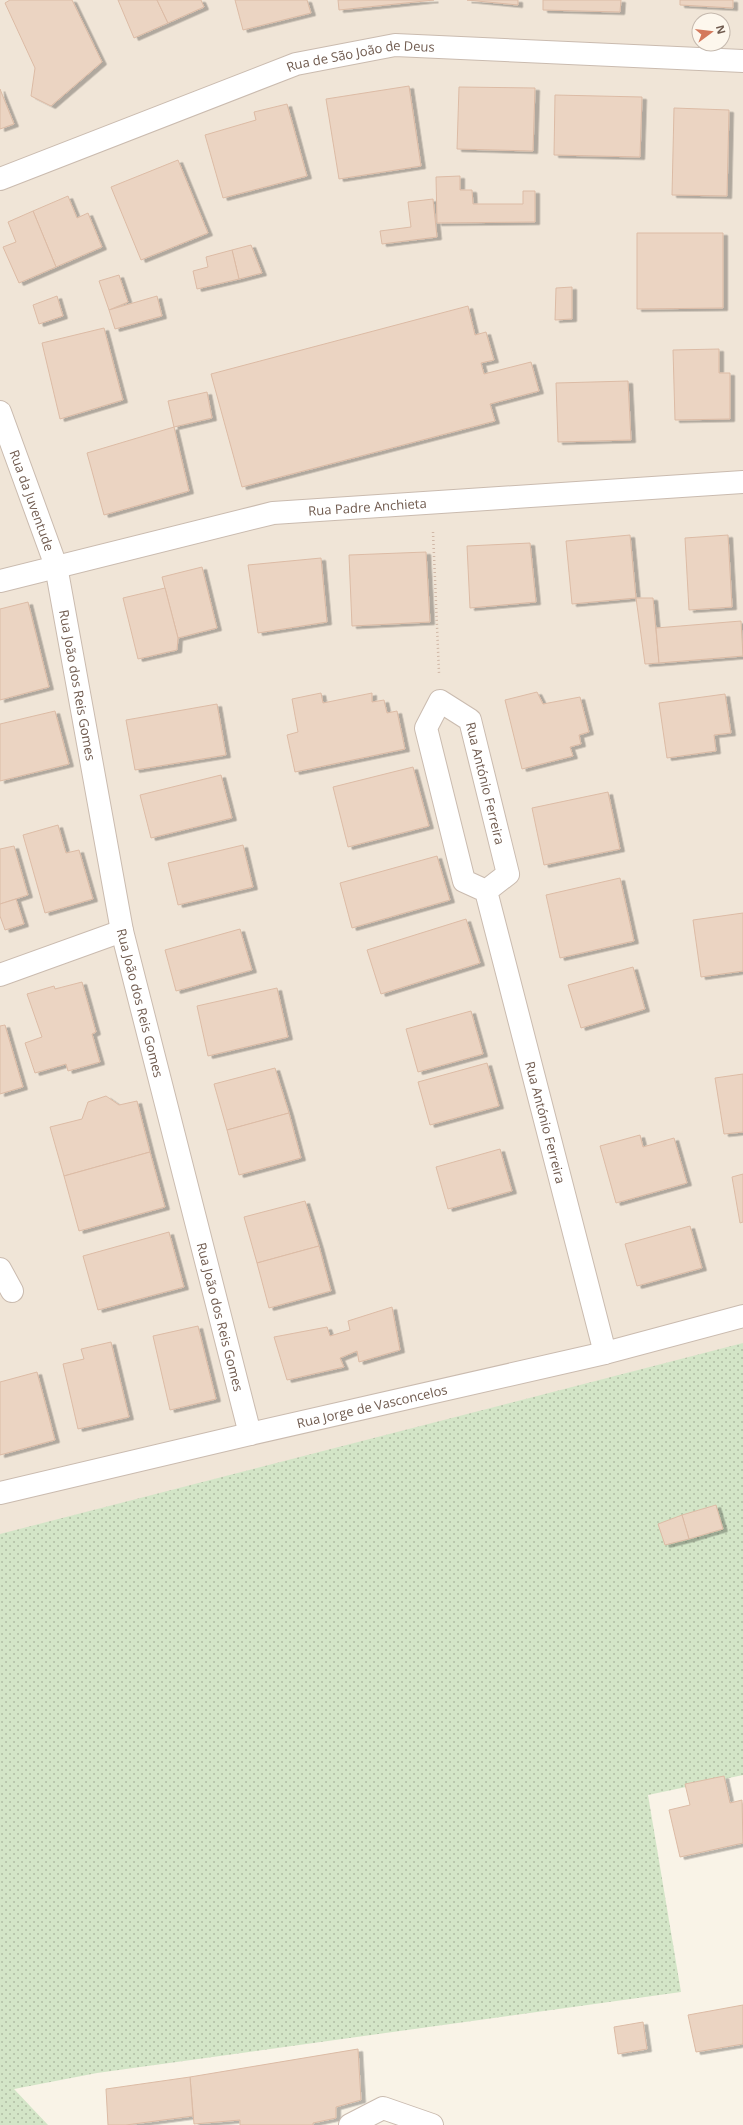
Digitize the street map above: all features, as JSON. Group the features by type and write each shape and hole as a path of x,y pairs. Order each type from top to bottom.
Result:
{"street":[{"name":"Rua de São João de Deus","path":"0,179 296,64 395,46 743,61"},
{"name":"Rua da Juventude","path":"0,412 56,566"},
{"name":"Rua Padre Anchieta","path":"0,581 273,513 743,482"},
{"name":"Rua João dos Reis Gomes","path":"56,566 122,931 250,1434"},
{"path":"440,702 426,728 464,881 486,891"},
{"name":"Rua António Ferreira","path":"440,702 470,720 508,874 486,891 605,1353"},
{"path":"0,975 122,931"},
{"path":"0,1269 12,1291"},
{"name":"Rua Jorge de Vasconcelos","path":"0,1493 605,1353 743,1316"},
{"path":"350,2125 384,2108 432,2125"}],"path":[{"path":"432,503 440,702"}],"shaded area":[{"path":"0,0 743,0 743,1383 0,1599"}],"green space":[{"path":"743,1343 743,1775 648,1795 681,1992 97,2073 14,2089 48,2125 0,2125 0,1534"}],"building":[{"path":"10,0 72,0 102,62 51,106 31,96 35,68 5,3"},
{"path":"118,0 157,0 168,23 134,38"},
{"path":"157,0 201,0 204,7 168,23"},
{"path":"235,0 307,0 311,13 243,30"},
{"path":"338,0 434,0 339,10"},
{"path":"467,0 518,0 518,5"},
{"path":"543,0 621,0 620,12 543,10"},
{"path":"680,0 733,0 733,8 680,5"},
{"path":"409,86 421,166 339,179 326,99"},
{"path":"459,87 535,88 533,151 457,149"},
{"path":"0,89 14,124 0,129"},
{"path":"555,95 642,97 640,157 554,155"},
{"path":"287,104 307,176 223,198 205,135 256,120 254,112"},
{"path":"674,108 729,110 727,196 672,195"},
{"path":"178,160 208,233 141,260 111,187"},
{"path":"460,176 460,190 472,190 473,204 523,204 523,191 535,191 535,222 437,223 436,177"},
{"path":"68,196 77,218 88,213 102,247 56,267 33,211"},
{"path":"433,199 437,237 382,244 380,231 411,227 408,202"},
{"path":"33,211 56,267 19,283 3,247 16,242 8,222"},
{"path":"637,233 723,233 723,308 637,309"},
{"path":"251,245 262,273 239,279 232,250"},
{"path":"232,250 239,279 197,289 193,271 208,267 206,257"},
{"path":"119,275 128,302 109,310 99,281"},
{"path":"572,287 572,319 555,320 556,288"},
{"path":"57,296 63,316 39,324 33,305"},
{"path":"157,296 162,316 115,329 109,310"},
{"path":"468,306 475,335 486,332 494,360 481,363 484,374 531,362 539,391 490,404 495,421 242,487 211,374"},
{"path":"104,328 123,400 60,419 42,343"},
{"path":"719,349 719,373 730,373 730,419 675,420 673,350"},
{"path":"628,381 631,440 558,442 556,383"},
{"path":"207,392 212,418 174,427 168,401"},
{"path":"174,427 189,491 104,515 87,453"},
{"path":"630,535 636,598 572,604 566,541"},
{"path":"728,535 732,607 689,610 685,538"},
{"path":"530,543 536,602 470,608 467,546"},
{"path":"426,552 430,622 352,626 349,555"},
{"path":"321,558 327,622 258,633 248,565"},
{"path":"202,567 217,628 178,638 162,577"},
{"path":"165,588 178,638 177,650 138,659 123,598"},
{"path":"636,598 653,598 659,663 645,664"},
{"path":"28,602 49,687 0,700 0,609"},
{"path":"741,621 743,656 659,663 656,628"},
{"path":"537,692 543,704 580,697 589,732 579,735 581,744 570,747 573,756 522,769 505,700"},
{"path":"321,693 323,703 372,693 372,702 384,700 387,713 397,711 405,749 295,772 287,735 298,732 292,699"},
{"path":"725,694 731,733 714,735 716,751 667,758 659,703"},
{"path":"217,704 226,755 135,770 126,720"},
{"path":"55,711 69,764 0,781 0,724"},
{"path":"413,767 429,826 348,847 333,787"},
{"path":"221,775 232,818 151,838 140,795"},
{"path":"608,792 620,849 544,865 532,808"},
{"path":"58,825 66,853 79,850 93,899 45,913 23,835"},
{"path":"243,845 253,887 178,905 168,863"},
{"path":"14,846 28,895 0,904 0,849"},
{"path":"437,856 450,900 352,928 340,883"},
{"path":"620,878 634,941 560,958 546,895"},
{"path":"16,899 24,924 5,930 0,916 0,904"},
{"path":"743,913 743,971 701,977 693,920"},
{"path":"466,919 480,963 381,994 367,950"},
{"path":"240,929 252,970 176,991 165,950"},
{"path":"633,967 645,1009 581,1028 568,985"},
{"path":"82,982 96,1032 92,1034 100,1062 68,1071 66,1064 35,1073 25,1043 42,1037 27,994 54,986 55,989"},
{"path":"277,988 288,1037 208,1056 197,1006"},
{"path":"471,1011 483,1054 418,1072 406,1029"},
{"path":"5,1025 23,1087 0,1094 0,1026"},
{"path":"487,1063 499,1106 430,1125 418,1082"},
{"path":"275,1068 289,1113 227,1130 214,1084"},
{"path":"743,1074 743,1132 724,1134 715,1078"},
{"path":"106,1096 119,1105 137,1101 150,1152 64,1176 50,1127 82,1119 88,1102"},
{"path":"289,1113 301,1158 239,1175 227,1130"},
{"path":"640,1135 643,1147 674,1138 687,1183 616,1203 600,1146"},
{"path":"500,1149 512,1191 448,1209 436,1167"},
{"path":"150,1152 165,1207 79,1231 64,1176"},
{"path":"743,1174 743,1222 740,1223 732,1177"},
{"path":"305,1201 319,1246 257,1263 244,1217"},
{"path":"690,1226 702,1268 637,1286 625,1244"},
{"path":"169,1232 184,1287 98,1310 83,1256"},
{"path":"319,1246 331,1291 269,1308 257,1263"},
{"path":"392,1307 400,1350 359,1362 357,1351 340,1358 344,1367 287,1380 274,1337 327,1327 330,1336 350,1330 348,1321"},
{"path":"198,1326 216,1399 170,1410 153,1336"},
{"path":"111,1342 129,1417 78,1429 63,1364 84,1359 81,1349"},
{"path":"37,1372 55,1440 0,1455 0,1382"},
{"path":"716,1505 723,1529 689,1539 682,1515"},
{"path":"682,1515 689,1539 665,1545 658,1524"},
{"path":"724,1776 730,1803 742,1800 743,1843 680,1857 669,1810 690,1805 685,1784"},
{"path":"743,2005 743,2044 696,2052 688,2015"},
{"path":"643,2022 647,2049 618,2054 614,2027"},
{"path":"358,2049 361,2100 336,2107 336,2118 313,2123 313,2125 240,2125 240,2120 194,2124 190,2077"},
{"path":"190,2077 193,2116 126,2125 108,2125 106,2089"}]}
